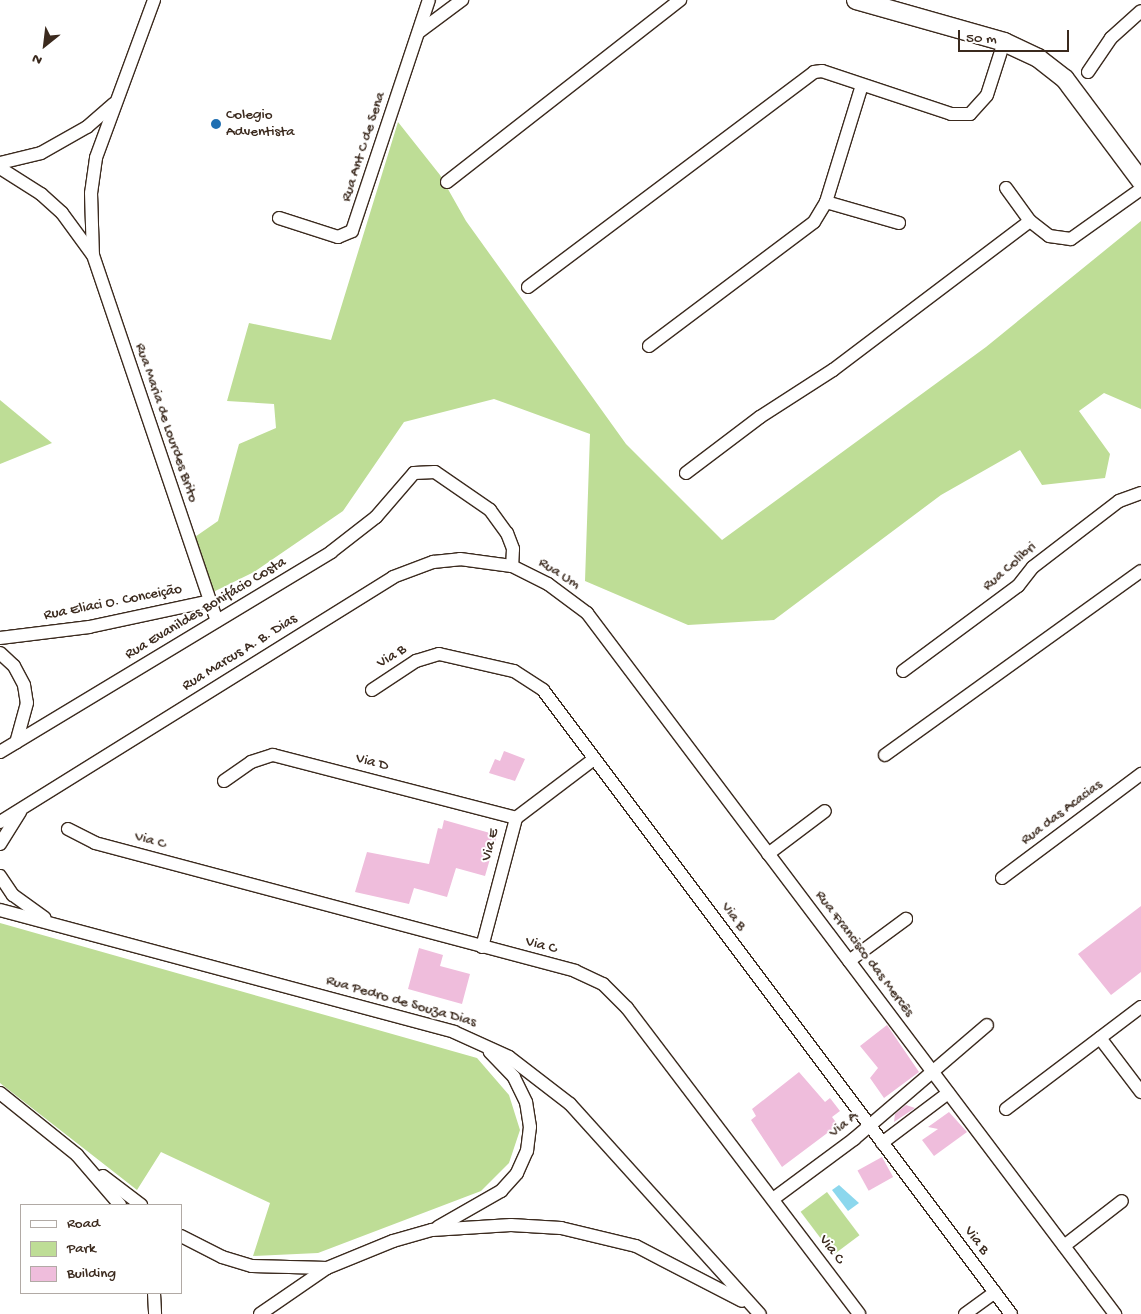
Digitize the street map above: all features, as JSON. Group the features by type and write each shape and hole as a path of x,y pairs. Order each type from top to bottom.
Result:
{"street":[{"name":"Rua Maria de Lourdes Brito","path":"93,255 92,175 112,104 154,0"},
{"name":"Rua Ant C de Sena","path":"279,218 338,237 352,231 429,0"},
{"path":"419,32 462,0"},
{"path":"448,182 680,0"},
{"path":"856,0 1004,42 1038,58 1065,79 1141,180"},
{"path":"1088,72 1111,38 1141,11"},
{"path":"528,287 804,77 822,71 951,114 970,114 987,95 1004,42"},
{"path":"649,346 814,222 826,202 862,85"},
{"path":"0,163 49,149 86,127 112,104"},
{"name":"Rua Maria de Lourdes Brito","path":"0,168 41,194 62,213 93,255 210,601"},
{"path":"1006,188 1030,221 1049,236 1071,239 1141,189"},
{"path":"826,202 899,223"},
{"path":"686,473 760,417 833,370 1030,221"},
{"name":"Rua Evanildes Bonifácio Costa","path":"0,752 358,532 393,500 414,473 435,472 490,510 507,533 513,550 512,566"},
{"name":"Rua Colibri","path":"903,671 1018,586 1033,567 1118,501 1141,493"},
{"name":"Rua Marcus A. B. Dias","path":"0,822 393,577 433,562 460,559 512,566"},
{"name":"Rua Um","path":"512,566 548,584 587,614"},
{"path":"885,755 1141,571"},
{"path":"210,601 217,620"},
{"name":"Rua Eliaci O. Conceição","path":"0,638 89,626 210,601"},
{"name":"Rua Francisco das Mercês","path":"587,614 1115,1314"},
{"path":"0,653 14,666 24,685 27,703 16,743"},
{"name":"Via B","path":"372,690 416,661 439,654 514,671 544,690 1011,1314"},
{"name":"Via D","path":"224,781 262,758 287,757 516,818"},
{"name":"Via E","path":"482,947 516,818 594,759"},
{"name":"Rua das Acacias","path":"1002,878 1141,774"},
{"path":"0,844 22,808"},
{"path":"768,854 825,811"},
{"name":"Via C","path":"68,829 95,843 589,977 617,996 859,1314"},
{"path":"0,876 13,895 55,925"},
{"name":"Rua Pedro de Souza Dias","path":"0,910 479,1041 531,1071 570,1104 757,1311"},
{"path":"849,961 906,919"},
{"path":"1006,1109 1141,1007"},
{"name":"Via A","path":"773,1199 934,1074 986,1026"},
{"path":"1100,1038 1141,1092"},
{"path":"260,1314 327,1268 432,1230 501,1191 517,1173 527,1151 530,1127 526,1102 514,1077 479,1041"},
{"path":"0,1093 140,1204"},
{"path":"882,1143 948,1093"},
{"path":"77,1155 119,1204"},
{"path":"1064,1246 1122,1202"},
{"path":"432,1230 511,1224 598,1235 672,1261 757,1311"},
{"path":"182,1237 222,1257 252,1266 327,1268"},
{"path":"965,1314 994,1292"},
{"path":"154,1294 155,1314"}],"green space":[{"path":"398,122 440,175 466,221 626,444 722,540 986,347 1141,221 1141,409 1104,393 1079,411 1110,454 1105,478 1042,485 1020,450 941,495 774,620 688,625 585,581 590,434 494,399 404,422 343,511 254,572 205,596 192,539 218,521 239,444 276,428 274,404 227,401 249,323 331,340"},
{"path":"0,400 52,443 0,464"},
{"path":"0,923 477,1058 509,1095 520,1130 509,1163 481,1191 318,1253 253,1256 270,1203 161,1152 137,1190 0,1083"},
{"path":"827,1192 859,1235 833,1255 801,1212"}],"water":[{"path":"839,1185 859,1203 848,1211 832,1190"}],"building":[{"path":"504,751 525,759 515,781 489,773 495,759 500,761"},
{"path":"444,820 497,835 485,876 456,868 447,897 414,888 409,904 355,892 367,852 429,864 438,828 442,829"},
{"path":"1141,906 1141,972 1111,995 1078,954"},
{"path":"419,948 443,955 440,966 470,974 462,1004 408,989"},
{"path":"887,1025 919,1072 884,1098 870,1078 878,1068 860,1046"},
{"path":"799,1072 825,1102 830,1098 840,1111 832,1117 838,1125 782,1167 751,1120 756,1116 752,1109"},
{"path":"906,1105 915,1108 894,1122 895,1114"},
{"path":"949,1112 967,1132 934,1156 922,1140 938,1129 928,1127"},
{"path":"882,1157 893,1177 869,1191 858,1171"}],"place":[{"name":"Colegio Adventista","path":"216,124"}]}
